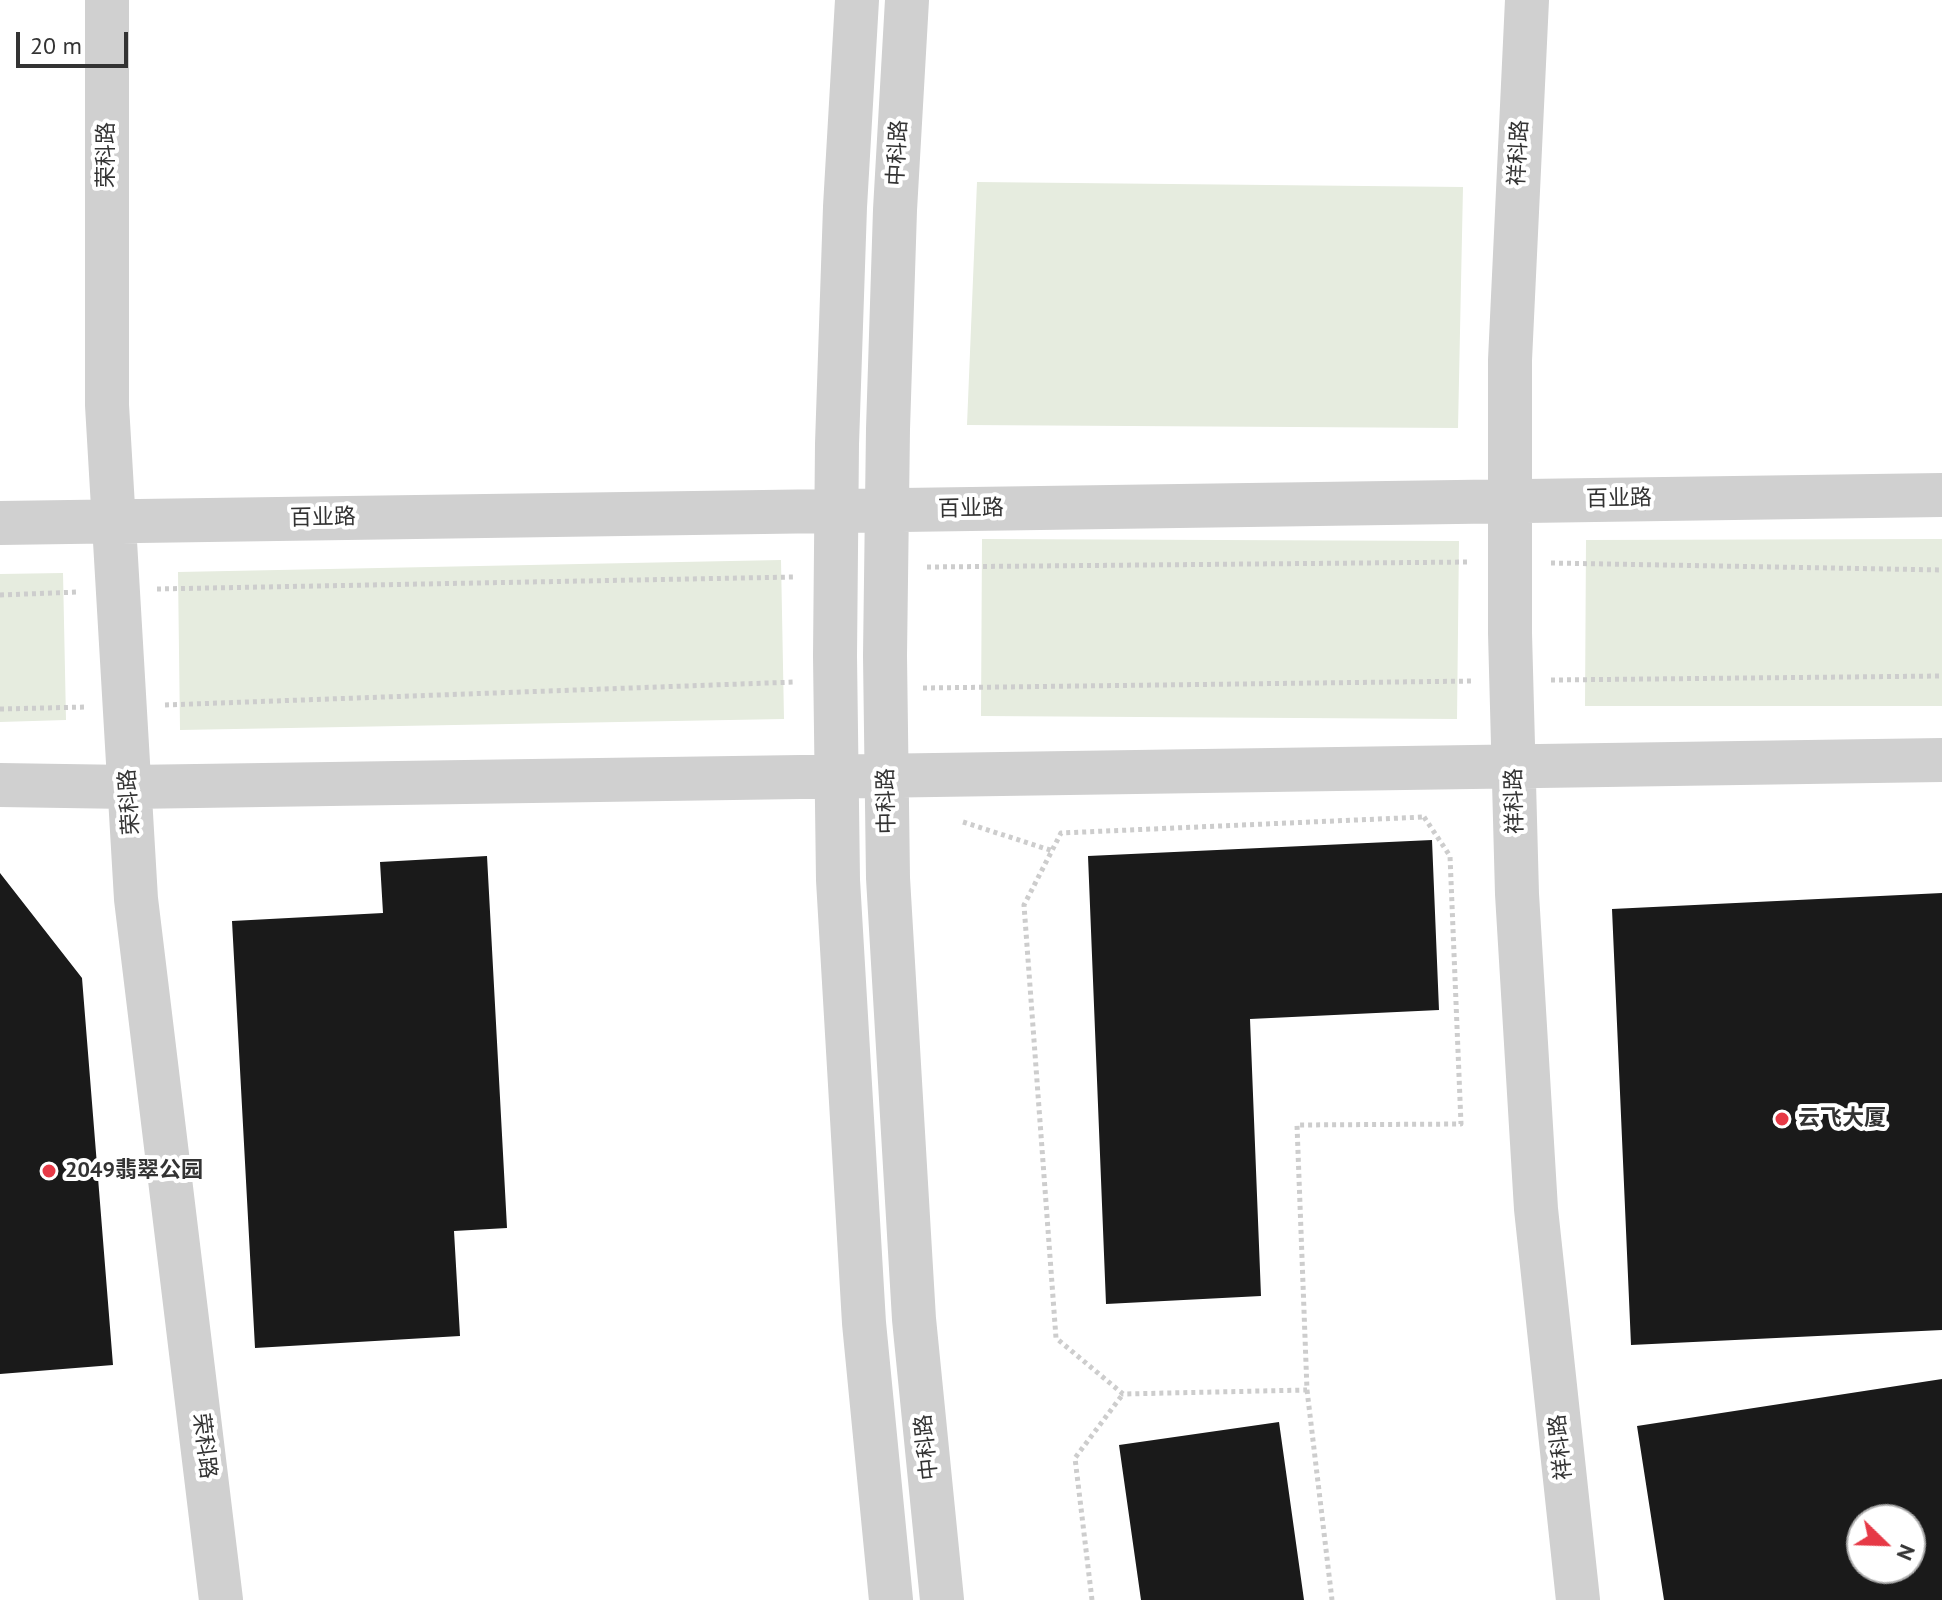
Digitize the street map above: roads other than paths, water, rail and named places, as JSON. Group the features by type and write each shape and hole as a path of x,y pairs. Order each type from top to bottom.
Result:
{"street":[{"name":"荣科路","path":"107,0 107,405 136,899 221,1600"},
{"path":"857,0 845,207 837,511 835,680 838,880 864,1323 891,1600"},
{"name":"中科路","path":"907,0 895,210 887,510 888,878 914,1319 942,1600"},
{"name":"祥科路","path":"1527,0 1510,360 1511,680 1517,894 1536,1209 1578,1600"},
{"name":"百业路","path":"0,523 1942,495"},
{"path":"0,785 129,787 1942,760"}],"place":[{"name":"云飞大厦","path":"1782,1119"},
{"name":"2049翡翠公园","path":"49,1171"}]}
